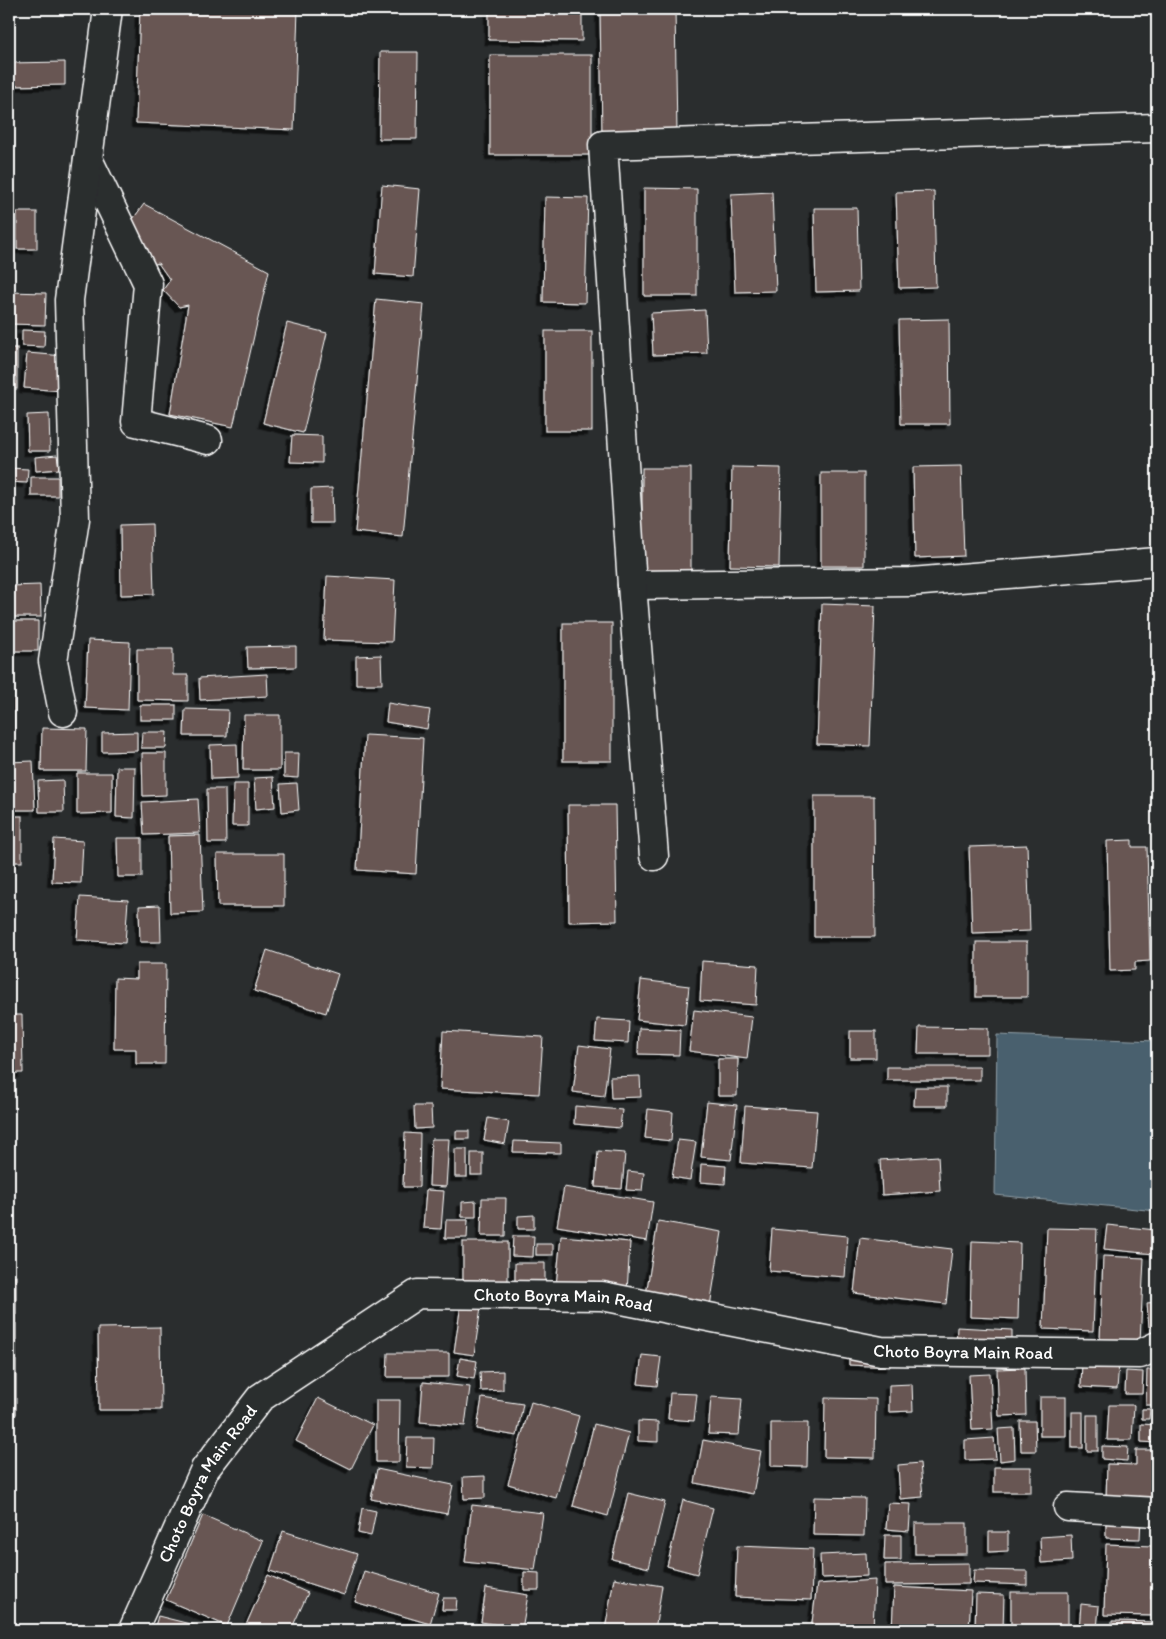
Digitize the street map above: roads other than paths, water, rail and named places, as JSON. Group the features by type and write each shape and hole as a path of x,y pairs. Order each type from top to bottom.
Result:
{"street":[{"path":"64,712 53,661 75,519 69,300 108,9"},
{"path":"654,856 632,585 603,145 1157,128"},
{"path":"88,159 148,284 136,422 208,440"},
{"path":"632,585 911,582 1157,562"},
{"name":"Choto Boyra Main Road","path":"133,1630 205,1469 260,1398 417,1294 602,1296 881,1351 1140,1354 1157,1346"},
{"path":"1068,1508 1157,1512"}],"water":[{"path":"997,1035 1157,1041 1157,1211 995,1195"}]}
